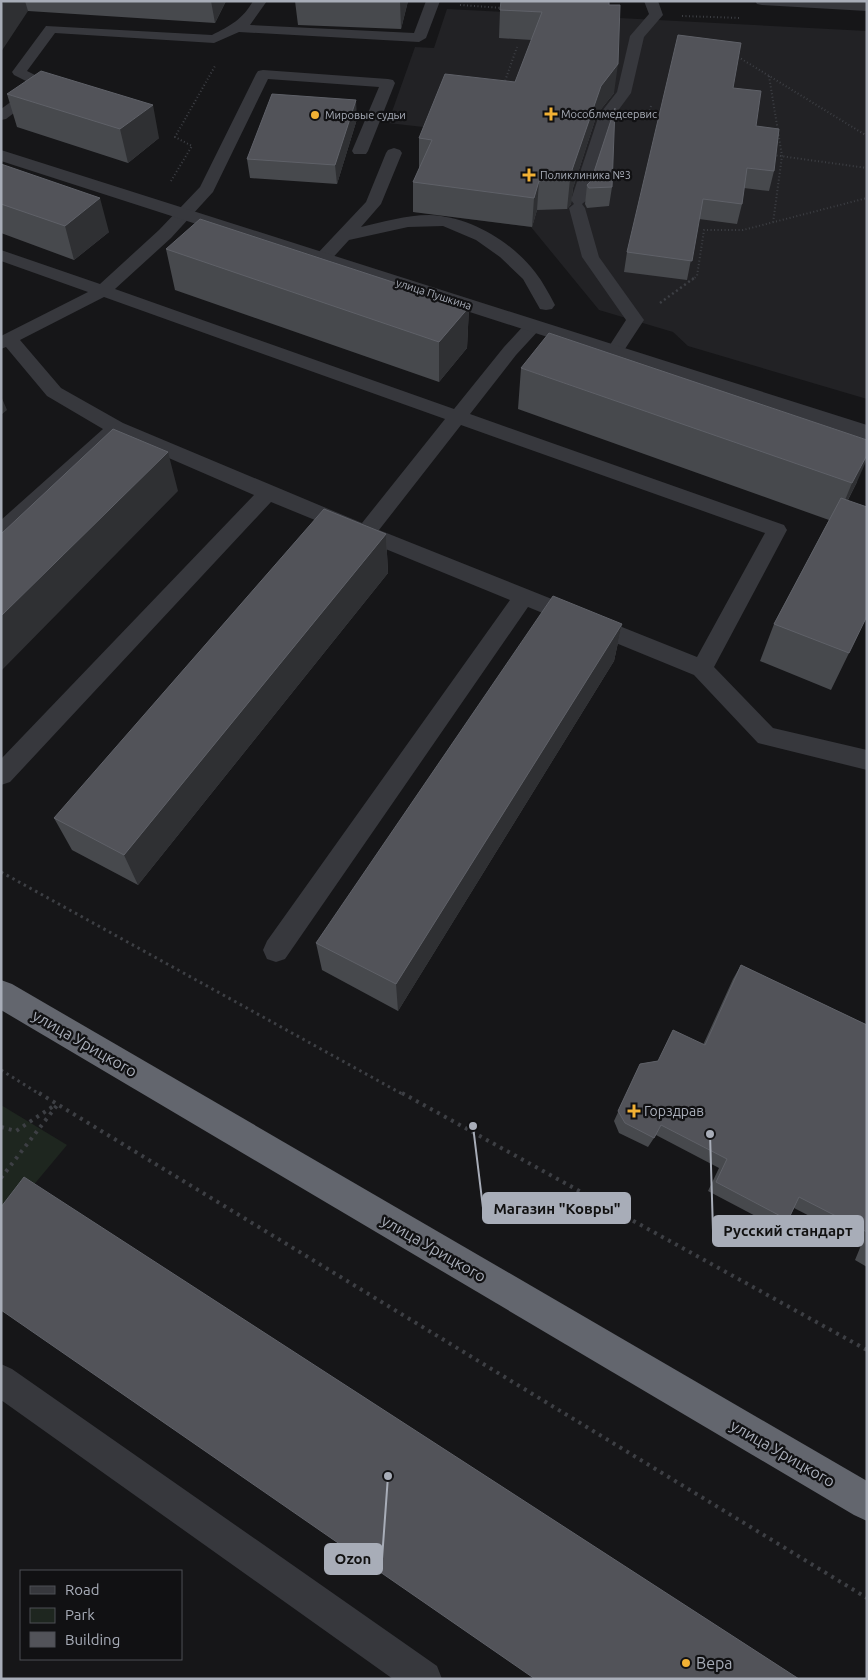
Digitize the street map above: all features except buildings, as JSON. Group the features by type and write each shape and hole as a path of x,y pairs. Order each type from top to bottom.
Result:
{"highway":[{"name":"улица Урицкого","path":"1,994 867,1502"}],"street":[{"path":"762,1 867,7"},
{"name":"улица Пушкина","path":"1,155 867,433"}],"lane":[{"path":"1,116 44,85 19,72 50,29 214,38 236,28 251,18 260,1"},
{"path":"236,28 419,38 433,1"},
{"path":"615,351 634,320 591,257 578,204 608,115 624,92 637,36 653,21 656,15 652,1"},
{"path":"360,151 388,83 263,74 207,189 184,214 103,291 5,341 54,392 116,428 365,533 702,669 766,736 867,760"},
{"path":"322,259 373,204 394,153"},
{"path":"342,236 415,221 430,220 462,226 495,244 527,273 546,304"},
{"path":"1,255 777,530 702,669"},
{"path":"365,533 510,351 533,326"},
{"path":"1,532 116,428"},
{"path":"1,775 268,493"},
{"path":"276,950 524,598"},
{"path":"1,1380 424,1679"}],"path":[{"path":"158,205 192,146 175,137 236,28"},
{"path":"501,90 517,47"},
{"path":"730,52 867,136"},
{"path":"769,76 782,156 773,223"},
{"path":"773,155 867,168"},
{"path":"634,320 697,276 704,230 743,230 867,198"},
{"path":"1,872 867,1350"},
{"path":"1,1070 867,1598"},
{"path":"1,1128 16,1131 58,1104"},
{"path":"1,1178 58,1104"}],"shaded area":[{"path":"447,9 867,31 867,399 688,346 673,332 599,310 531,227 413,212 432,169 419,167 424,154 503,136 388,123 415,47 434,48"}],"green space":[{"path":"1,1105 67,1145 1,1224"}],"place":[{"name":"Мособлмедсервис","path":"551,114"},
{"name":"Мировые судьи","path":"315,115"},
{"name":"Поликлиника №3","path":"529,175"},
{"name":"Горздрав","path":"634,1111"},
{"name":"Магазин \"Ковры\"","path":"473,1126"},
{"name":"Русский стандарт","path":"710,1134"},
{"name":"Ozon","path":"388,1476"},
{"name":"Вера","path":"686,1663"}]}
